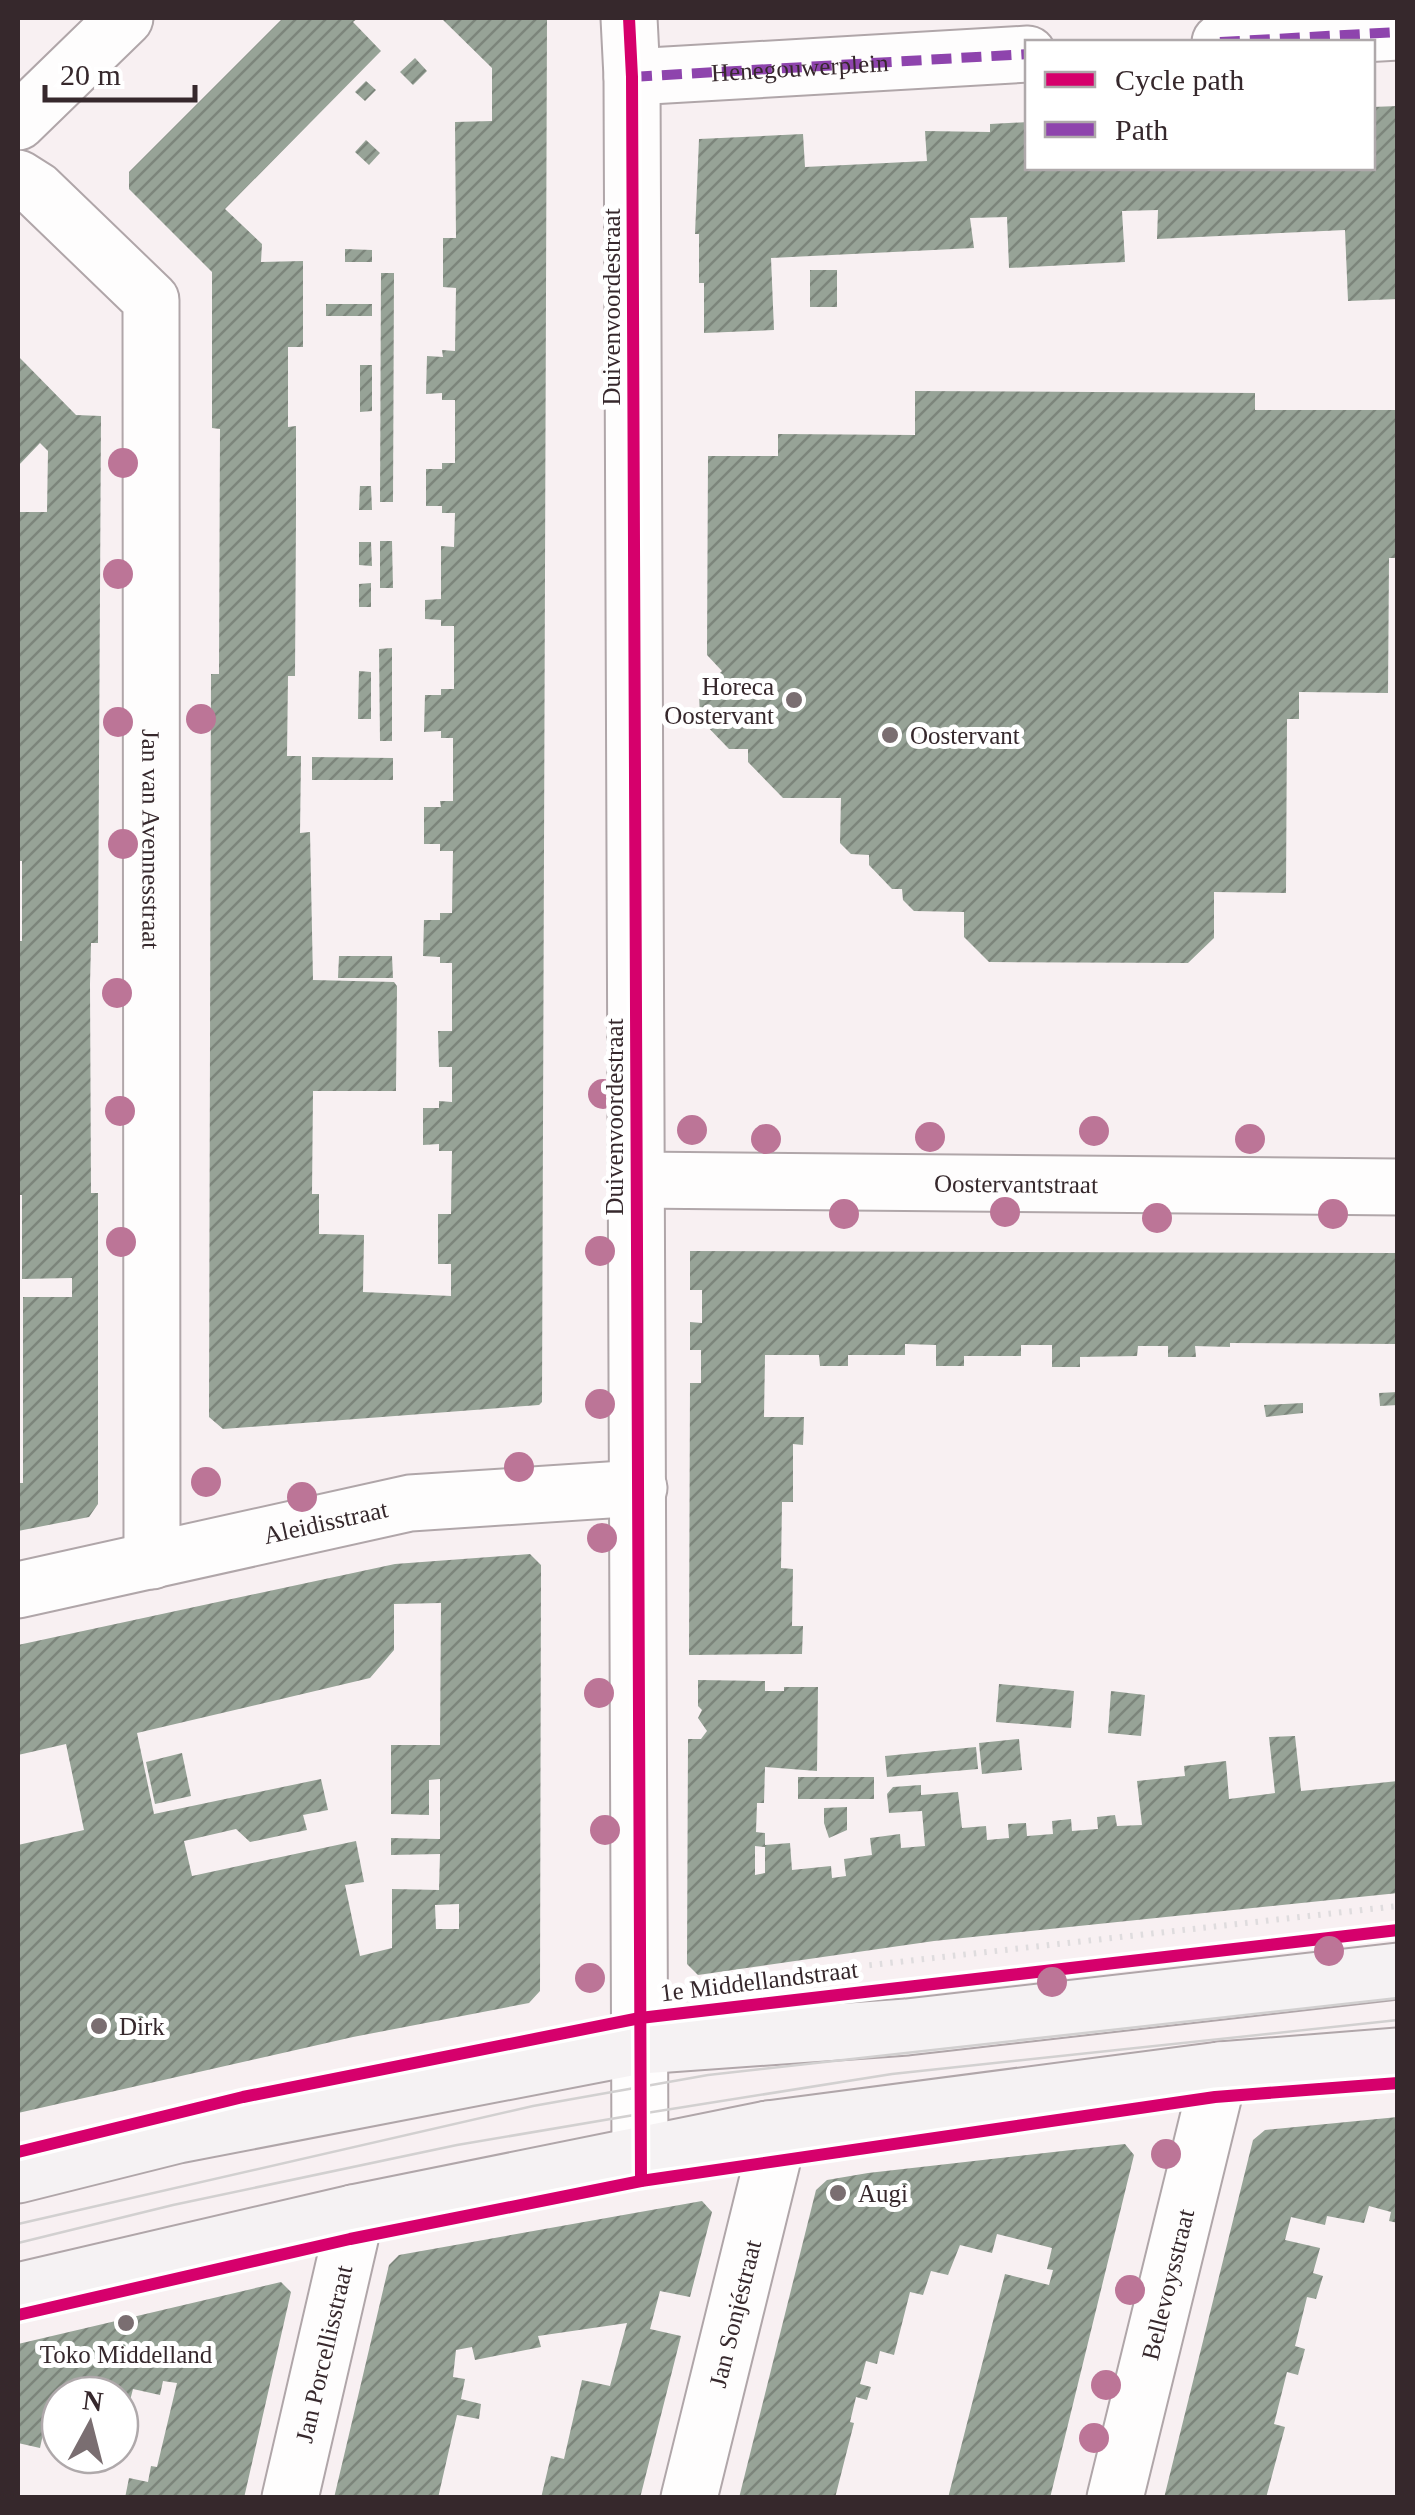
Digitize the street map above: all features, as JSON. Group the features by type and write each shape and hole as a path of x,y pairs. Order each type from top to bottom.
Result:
{"street":[{"path":"18,122 124,18"},
{"path":"629,18 632,77"},
{"path":"1256,40 1398,32"},
{"name":"Henegouwerplein","path":"632,77 1025,54"},
{"name":"Duivenvoordestraat","path":"632,77 640,2156"},
{"name":"Jan van Avennesstraat","path":"18,178 37,190 151,300 152,1561"},
{"name":"Oostervantstraat","path":"636,1180 1398,1187"},
{"name":"Aleidisstraat","path":"18,1590 410,1502 640,1488"},
{"name":"1e Middellandstraat","path":"18,2175 178,2136 640,2046 907,2027 1398,1971"},
{"path":"18,2291 353,2213 768,2128 1220,2070 1398,2056"},
{"name":"Bellevoysstraat","path":"1115,2498 1220,2070"},
{"name":"Jan Sonjéstraat","path":"689,2498 772,2162 768,2128"},
{"name":"Jan Porcellisstraat","path":"290,2498 353,2213"}],"path":[{"path":"680,1986 1398,1906"}],"building":[{"path":"283,18 358,18 353,22 381,51 225,209 262,244 261,262 303,261 303,347 288,347 288,427 296,426 296,516 295,676 288,676 287,756 301,756 300,833 310,832 313,980 394,982 397,986 396,1091 313,1091 312,1194 319,1194 319,1234 364,1235 363,1292 451,1296 451,1264 438,1264 438,1214 451,1214 452,1151 439,1151 439,1144 423,1145 423,1108 439,1108 439,1101 452,1102 452,1067 439,1067 438,1031 452,1031 452,963 440,963 440,957 423,956 424,920 440,920 440,913 452,913 453,851 440,851 440,844 424,844 424,807 441,807 440,801 453,801 453,738 441,738 441,731 424,732 425,695 441,695 441,689 454,689 454,626 441,626 441,620 425,619 425,600 441,599 441,546 454,547 455,513 442,513 442,506 426,506 426,469 442,469 442,463 455,463 455,400 442,400 442,393 426,394 427,356 443,357 442,350 455,351 456,288 443,287 443,238 456,238 455,122 492,121 492,68 441,18 547,18 542,1402 223,1429 209,1417 211,674 219,674 220,429 212,428 212,272 129,189 129,172"},
{"path":"415,58 427,71 413,85 400,72"},
{"path":"366,81 376,90 365,101 355,92"},
{"path":"1398,106 1398,299 1348,301 1345,230 1157,239 1158,210 1122,211 1125,262 1009,268 1007,217 970,218 974,248 771,258 774,330 704,333 704,283 699,283 699,234 695,234 699,139 803,134 805,167 927,161 925,131 990,132 990,124 1025,122 1025,170 1375,170 1375,107"},
{"path":"366,140 380,153 369,165 355,152"},
{"path":"345,249 372,250 372,262 345,262"},
{"path":"810,270 837,270 837,307 810,307"},
{"path":"381,273 394,273 393,502 380,502"},
{"path":"326,304 372,304 372,316 326,316"},
{"path":"18,356 76,415 101,416 98,943 91,943 90,984 91,1193 98,1193 98,1504 89,1517 18,1531 18,1483 23,1483 23,1297 72,1297 72,1278 22,1279 22,1195 18,1195 18,941 22,941 22,861 18,861 18,512 47,512 48,451 40,443 18,466"},
{"path":"360,365 372,365 372,411 360,412"},
{"path":"915,391 1255,393 1255,410 1398,410 1398,558 1389,558 1388,693 1299,692 1299,719 1287,719 1286,893 1214,892 1214,938 1188,963 989,962 964,937 964,912 914,911 903,900 902,889 892,889 869,865 869,855 851,854 840,843 841,798 783,798 748,762 748,749 729,749 700,719 699,693 722,671 707,655 708,456 778,456 778,434 915,435"},
{"path":"360,486 371,486 372,510 359,510"},
{"path":"380,541 392,541 393,588 380,588"},
{"path":"359,542 371,542 372,566 359,565"},
{"path":"371,583 371,607 359,607 359,584"},
{"path":"392,648 392,741 380,741 379,649"},
{"path":"359,671 371,672 371,719 358,719"},
{"path":"312,757 393,758 393,780 312,780"},
{"path":"339,956 392,956 393,978 338,978"},
{"path":"690,1251 1398,1253 1398,1344 1230,1343 1230,1347 1195,1346 1196,1357 1168,1357 1168,1346 1138,1346 1137,1356 1080,1357 1080,1367 1052,1367 1052,1345 1021,1345 1021,1356 964,1356 964,1366 936,1366 936,1345 905,1344 905,1355 848,1355 848,1366 820,1366 819,1355 765,1355 764,1417 804,1417 803,1445 793,1444 793,1502 782,1502 781,1568 793,1569 792,1626 803,1626 802,1654 689,1655 690,1383 701,1383 701,1350 690,1350 690,1322 702,1323 702,1290 690,1290"},
{"path":"1398,1392 1398,1405 1380,1406 1379,1393"},
{"path":"1303,1403 1303,1413 1266,1417 1264,1405"},
{"path":"530,1554 541,1565 540,1991 529,2003 353,2037 18,2113 18,1845 84,1830 66,1744 18,1755 18,1645 395,1564","holes":["441,1603 440,1745 391,1745 391,1814 429,1815 429,1780 440,1779 440,1839 391,1838 391,1855 440,1854 439,1890 392,1889 392,1948 360,1956 345,1885 364,1882 356,1841 192,1876 184,1841 236,1829 250,1842 307,1830 303,1815 328,1810 321,1779 154,1814 137,1733 370,1678 394,1650 394,1604","459,1904 459,1929 436,1929 435,1905"]},
{"path":"698,1680 765,1681 765,1691 818,1687 817,1771 765,1767 764,1803 757,1803 756,1832 765,1833 765,1845 790,1843 792,1870 831,1866 832,1878 846,1876 844,1859 872,1855 870,1838 900,1834 901,1848 925,1846 922,1811 889,1813 887,1794 893,1787 921,1785 921,1795 958,1792 962,1828 986,1826 987,1840 1009,1838 1008,1824 1026,1823 1027,1836 1053,1834 1052,1821 1071,1819 1072,1831 1098,1829 1097,1817 1115,1815 1117,1826 1142,1825 1137,1781 1185,1776 1184,1766 1226,1761 1229,1799 1275,1793 1269,1737 1295,1736 1301,1791 1398,1781 1398,1893 934,1941 698,1975 687,1964 688,1739 701,1739 707,1731 698,1718 702,1710 698,1706","holes":["755,1846 765,1847 765,1873 755,1875"]},
{"path":"999,1684 1074,1691 1071,1728 996,1722"},
{"path":"1111,1691 1145,1695 1141,1736 1108,1733"},
{"path":"1019,1739 1022,1770 982,1774 979,1743"},
{"path":"976,1747 978,1769 887,1777 885,1756"},
{"path":"182,1753 191,1796 155,1804 146,1762"},
{"path":"798,1777 874,1777 874,1799 798,1799"},
{"path":"847,1807 847,1830 829,1838 824,1808"},
{"path":"1398,2117 1398,2223 1389,2221 1391,2212 1369,2206 1364,2223 1327,2216 1325,2225 1291,2217 1285,2240 1320,2248 1313,2273 1323,2276 1316,2299 1307,2297 1295,2346 1305,2349 1298,2375 1287,2372 1274,2424 1285,2427 1266,2498 1164,2498 1253,2140 1265,2130"},
{"path":"1125,2144 1134,2155 1050,2498 948,2498 1005,2274 1049,2285 1053,2270 1047,2269 1052,2248 997,2234 992,2253 960,2245 948,2275 931,2271 923,2295 910,2292 894,2355 880,2351 877,2364 866,2361 860,2384 871,2387 867,2400 856,2397 850,2422 854,2423 835,2498 739,2498 816,2190 827,2180 868,2173"},
{"path":"702,2201 712,2212 690,2297 660,2291 650,2329 681,2336 640,2498 541,2498 551,2456 564,2459 582,2380 610,2386 627,2323 538,2336 541,2347 475,2360 472,2347 456,2350 453,2377 465,2379 461,2399 481,2404 479,2419 457,2415 438,2498 334,2498 389,2265 399,2255"},
{"path":"281,2282 291,2292 244,2498 125,2498 129,2478 148,2482 151,2466 157,2467 177,2383 163,2381 160,2395 140,2391 140,2375 40,2375 40,2448 18,2443 18,2344"}],"tram line":[{"path":"18,2224 533,2106 708,2075 1398,1998"},
{"path":"18,2243 173,2205 457,2145 640,2114 892,2074 1398,2020"}],"marked path":[{"path":"1256,40 1398,32"},
{"path":"632,77 1025,54"}],"cycle path":[{"path":"629,18 641,2181"},
{"path":"18,2152 243,2097 640,2018 1398,1930"},
{"path":"18,2315 350,2239 641,2181 1215,2097 1398,2083"}],"place":[{"name":"Horeca Oostervant","path":"794,700"},
{"name":"Oostervant","path":"890,735"},
{"name":"Dirk","path":"99,2026"},
{"name":"Augi","path":"838,2193"},
{"name":"Toko Middelland","path":"126,2323"}]}
